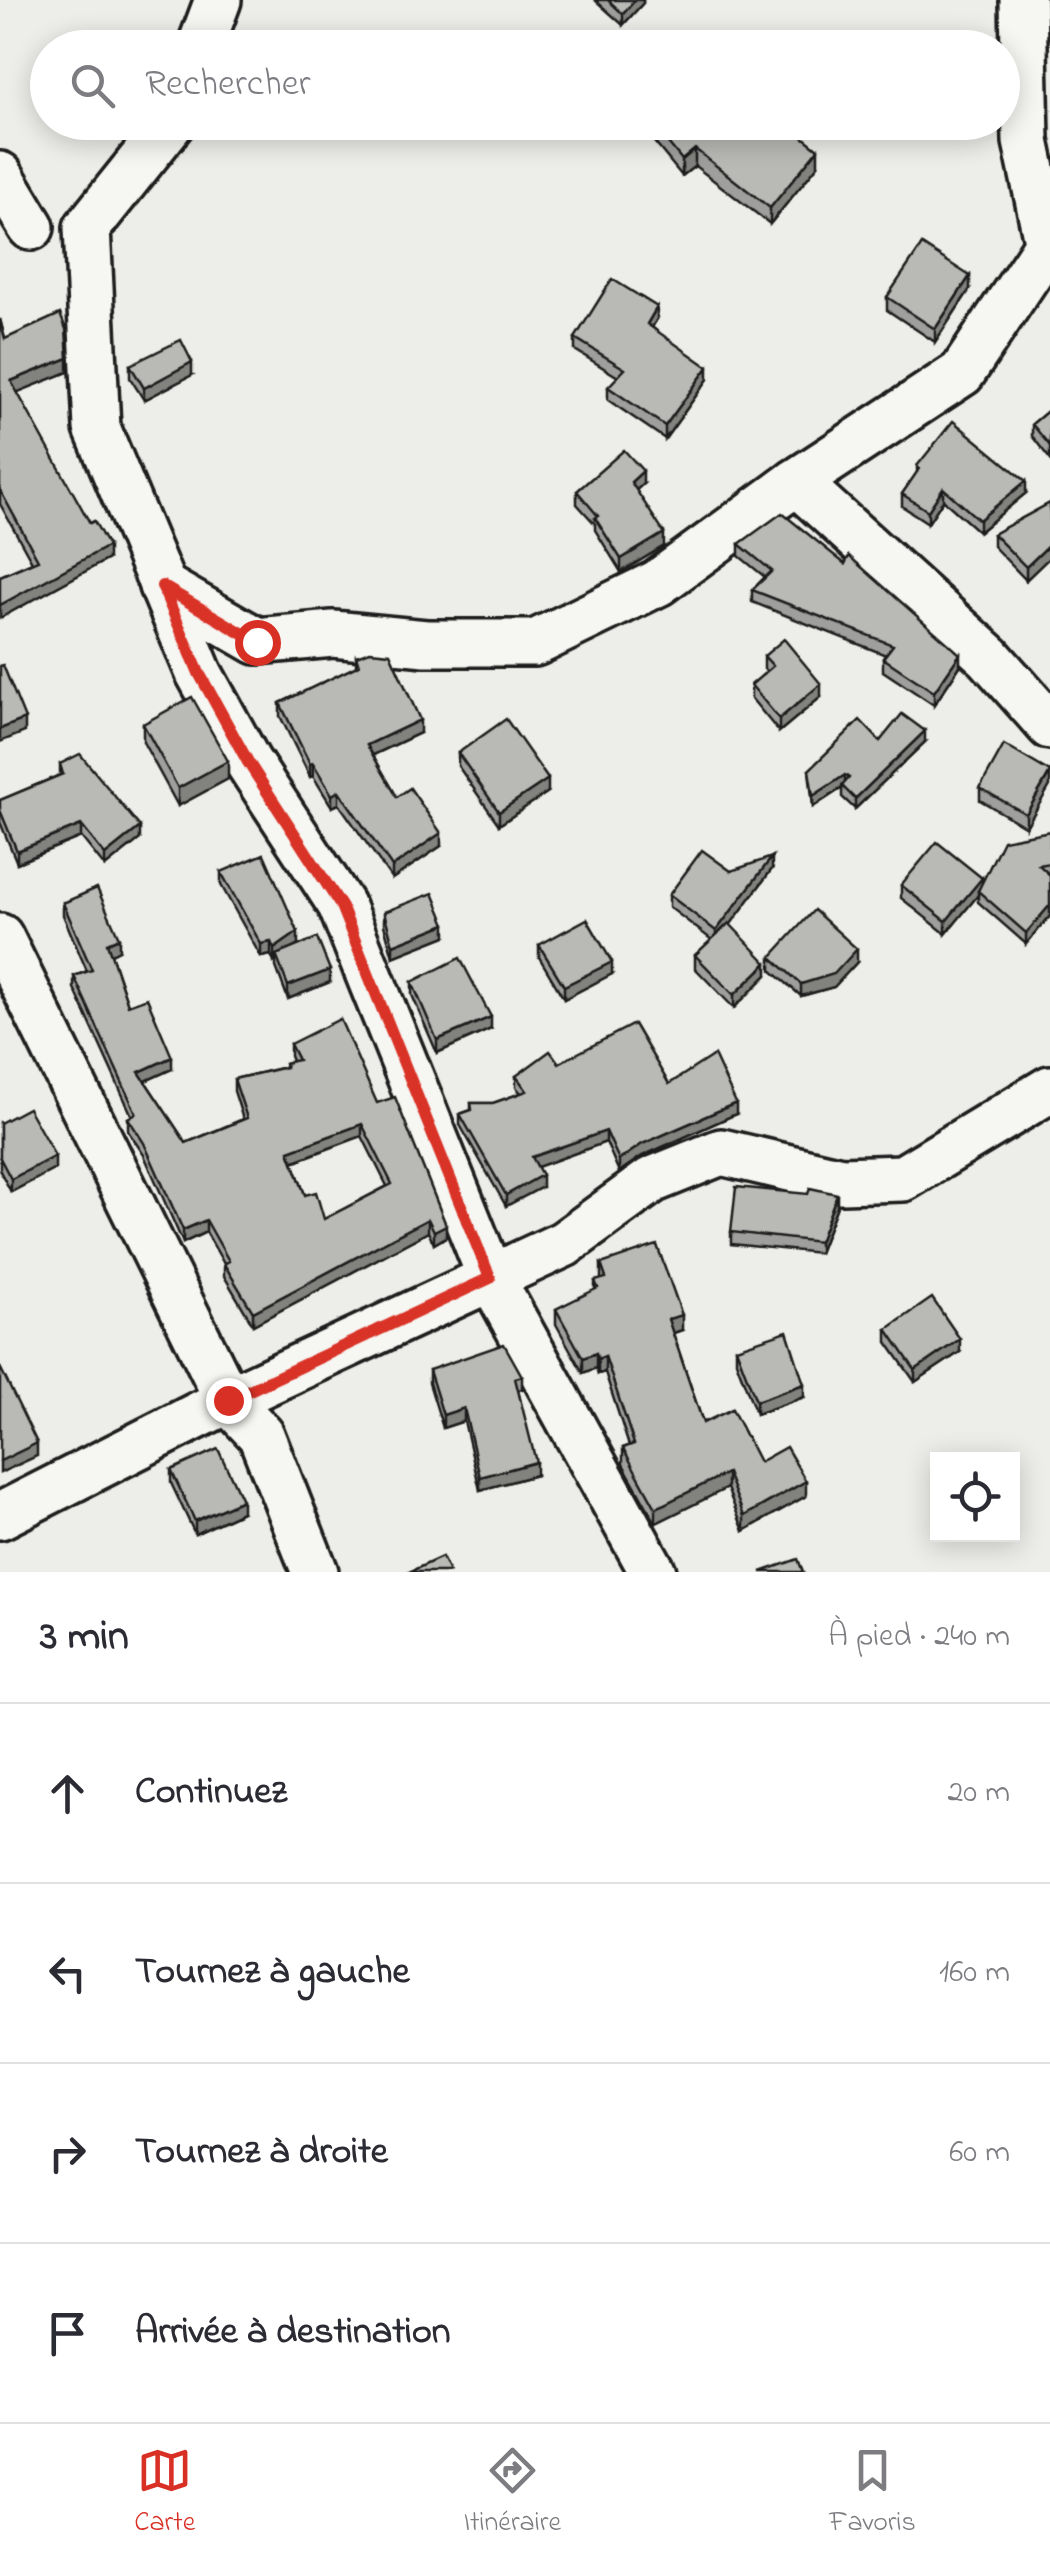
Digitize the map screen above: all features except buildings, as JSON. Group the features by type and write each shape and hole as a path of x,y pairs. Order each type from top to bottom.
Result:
{"street":[{"path":"207,30 218,0"},
{"path":"162,586 257,642 334,634 426,642 535,642 658,583 796,482 962,373 1049,248 1026,141 1023,0"},
{"path":"158,140 87,228 97,428 199,673 248,762 341,906 490,1278 653,1572"},
{"path":"0,175 32,227"},
{"path":"796,482 988,657 1050,726"},
{"path":"0,937 228,1400 262,1436 315,1572"},
{"path":"0,1516 228,1400 564,1244 652,1180 721,1152 842,1180 904,1178 1050,1089"}],"route":[{"path":"228,1400 490,1278 341,906 248,762 199,673 162,586 257,642"}]}
